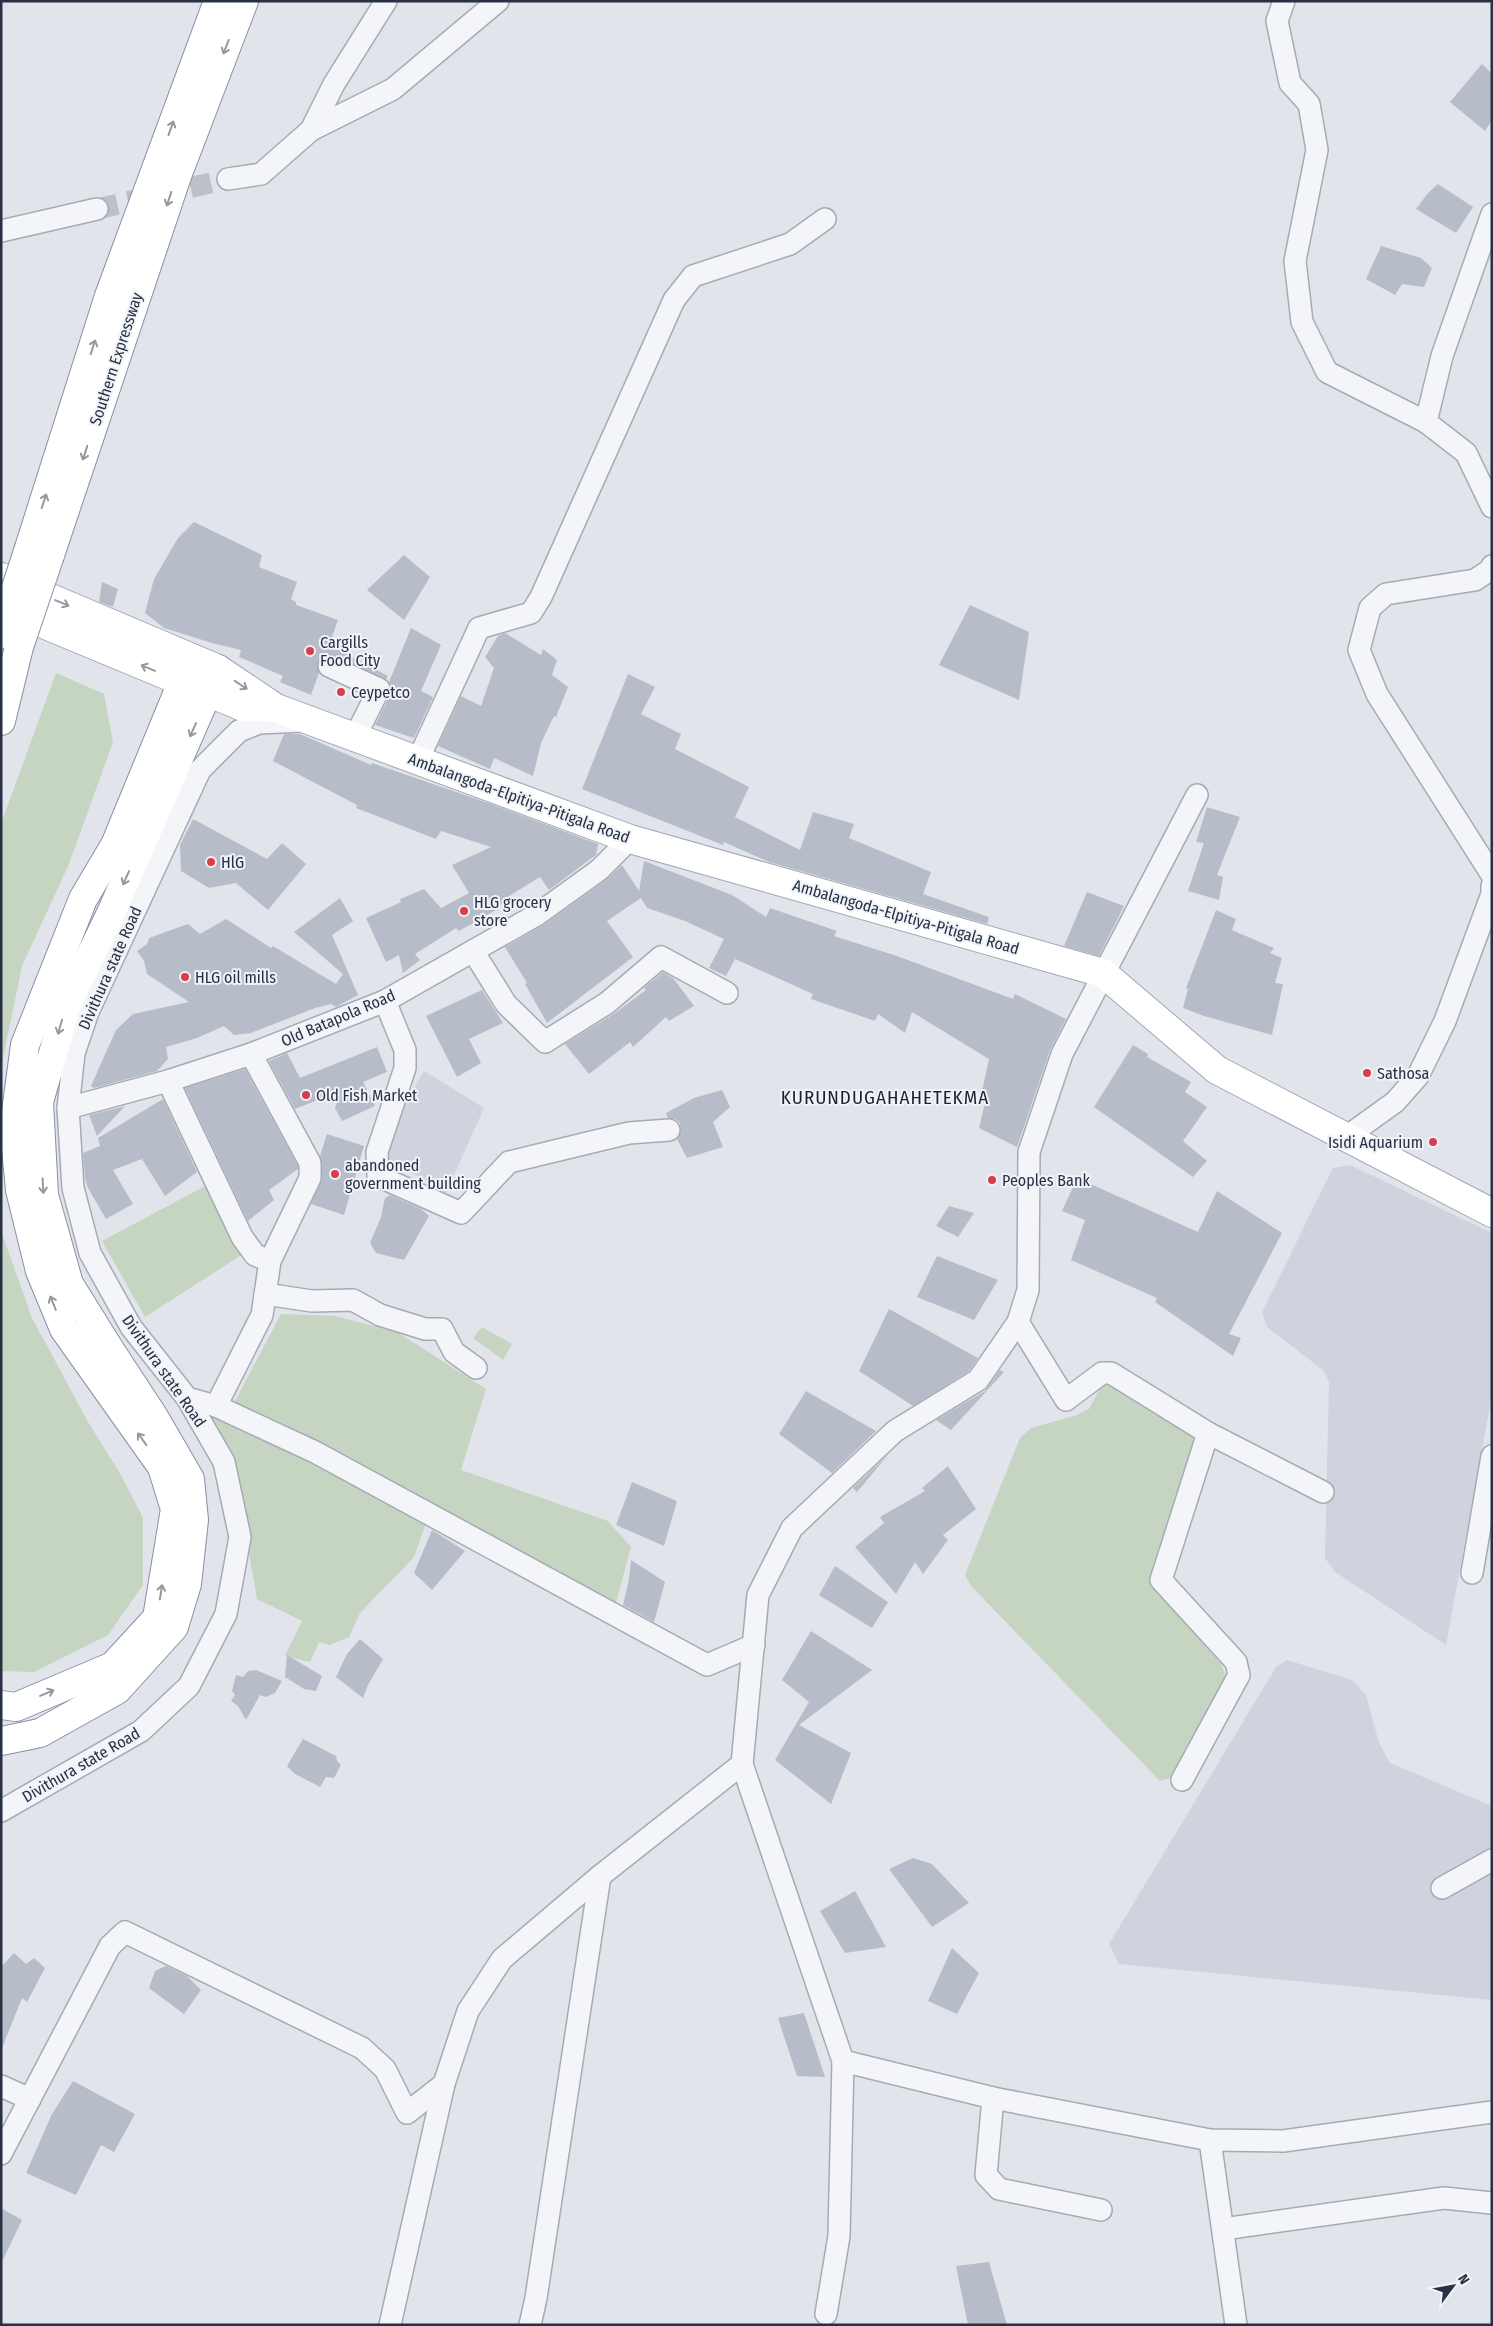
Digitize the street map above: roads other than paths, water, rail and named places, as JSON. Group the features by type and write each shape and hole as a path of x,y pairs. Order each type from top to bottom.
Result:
{"main road":[{"name":"Southern Expressway","path":"40,551 109,296 218,1"},
{"name":"Southern Expressway","path":"1,720 10,641 40,551 177,176 244,1"},
{"name":"Ambalangoda-Elpitiya-Pitigala Road","path":"1,577 187,670 208,694 243,707 276,708"},
{"name":"Ambalangoda-Elpitiya-Pitigala Road","path":"1,607 187,670 218,669 276,708 630,839 1103,973 1217,1070 1492,1213"},
{"path":"1,1741 40,1733 117,1690 174,1628 187,1584 194,1520 190,1479 154,1417 69,1284 44,1195 39,1102 66,1004 111,913 218,669"},
{"path":"1,1704 16,1706 113,1666 157,1618 175,1509 162,1466 64,1329 40,1271 31,1235 20,1190 14,1127 25,1045 83,899 115,844 187,670"}],"street":[{"path":"311,130 334,84 386,1"},
{"path":"228,179 260,174 311,130 393,90 498,1"},
{"path":"1284,1 1277,21 1290,83 1309,104 1317,150 1295,261 1302,322 1327,372 1426,422 1466,452 1492,507"},
{"path":"1,231 96,209"},
{"path":"1426,422 1442,356 1492,214"},
{"path":"418,760 479,628 531,613 541,597 674,300 693,276 790,244 825,220"},
{"path":"1492,566 1490,570 1475,580 1386,594 1370,608 1359,650 1377,694 1492,874"},
{"path":"329,666 379,689 355,737"},
{"name":"Divithura state Road","path":"1,1811 140,1731 189,1686 226,1614 240,1537 224,1462 187,1398 131,1327 90,1253 73,1188 68,1108 74,1053 88,1012 200,770 239,731 259,723 312,721"},
{"path":"826,2314 839,2236 843,2061 742,1764 758,1595 792,1528 895,1431 978,1380 1018,1322 1028,1290 1029,1152 1062,1054 1197,795"},
{"name":"Old Batapola Road","path":"68,1108 168,1082 251,1054 385,1001 538,914 598,870 630,839"},
{"path":"1345,1138 1395,1102 1418,1076 1445,1021 1492,894 1492,886"},
{"path":"473,951 506,1004 545,1042 607,1003 660,957 727,993"},
{"path":"385,1001 405,1050 405,1068 377,1152 378,1176 461,1213 509,1162 629,1133 669,1130"},
{"path":"216,1406 262,1315 270,1261 310,1178 310,1163 251,1054"},
{"path":"168,1082 242,1237 255,1255 270,1261"},
{"path":"265,1294 312,1302 353,1300 380,1315 426,1329 442,1329 454,1352 476,1368"},
{"path":"1018,1322 1066,1400 1102,1373 1111,1373 1208,1434 1323,1492"},
{"path":"187,1398 216,1406 315,1452 707,1666 754,1645"},
{"path":"1182,1780 1239,1675 1236,1662 1162,1580 1208,1434"},
{"path":"1472,1573 1492,1456"},
{"path":"390,2325 444,2084 468,2011 502,1960 600,1876 742,1764"},
{"path":"1442,1888 1492,1860"},
{"path":"530,2325 536,2298 600,1876"},
{"path":"1,2154 110,1946 125,1932 362,2048 385,2069 407,2113 444,2084"},
{"path":"843,2061 993,2098 1210,2140 1283,2141 1492,2112"},
{"path":"1,2086 30,2099"},
{"path":"993,2098 986,2175 999,2189 1101,2210"},
{"path":"1210,2140 1236,2325"},
{"path":"1223,2229 1444,2198 1492,2203"}],"tunnel":[{"path":"97,209 228,179"}],"place":[{"name":"Cargills Food City","path":"310,651"},
{"name":"Ceypetco","path":"341,692"},
{"name":"HlG","path":"211,862"},
{"name":"HLG grocery store","path":"464,911"},
{"name":"HLG oil mills","path":"185,977"},
{"name":"Sathosa","path":"1367,1073"},
{"name":"Old Fish Market","path":"306,1095"},
{"name":"Isidi Aquarium","path":"1433,1142"},
{"name":"abandoned government building","path":"335,1174"},
{"name":"Peoples Bank","path":"992,1180"}],"district":[{"name":"KURUNDUGAHAHETEKMA","path":"885,1097"}]}
